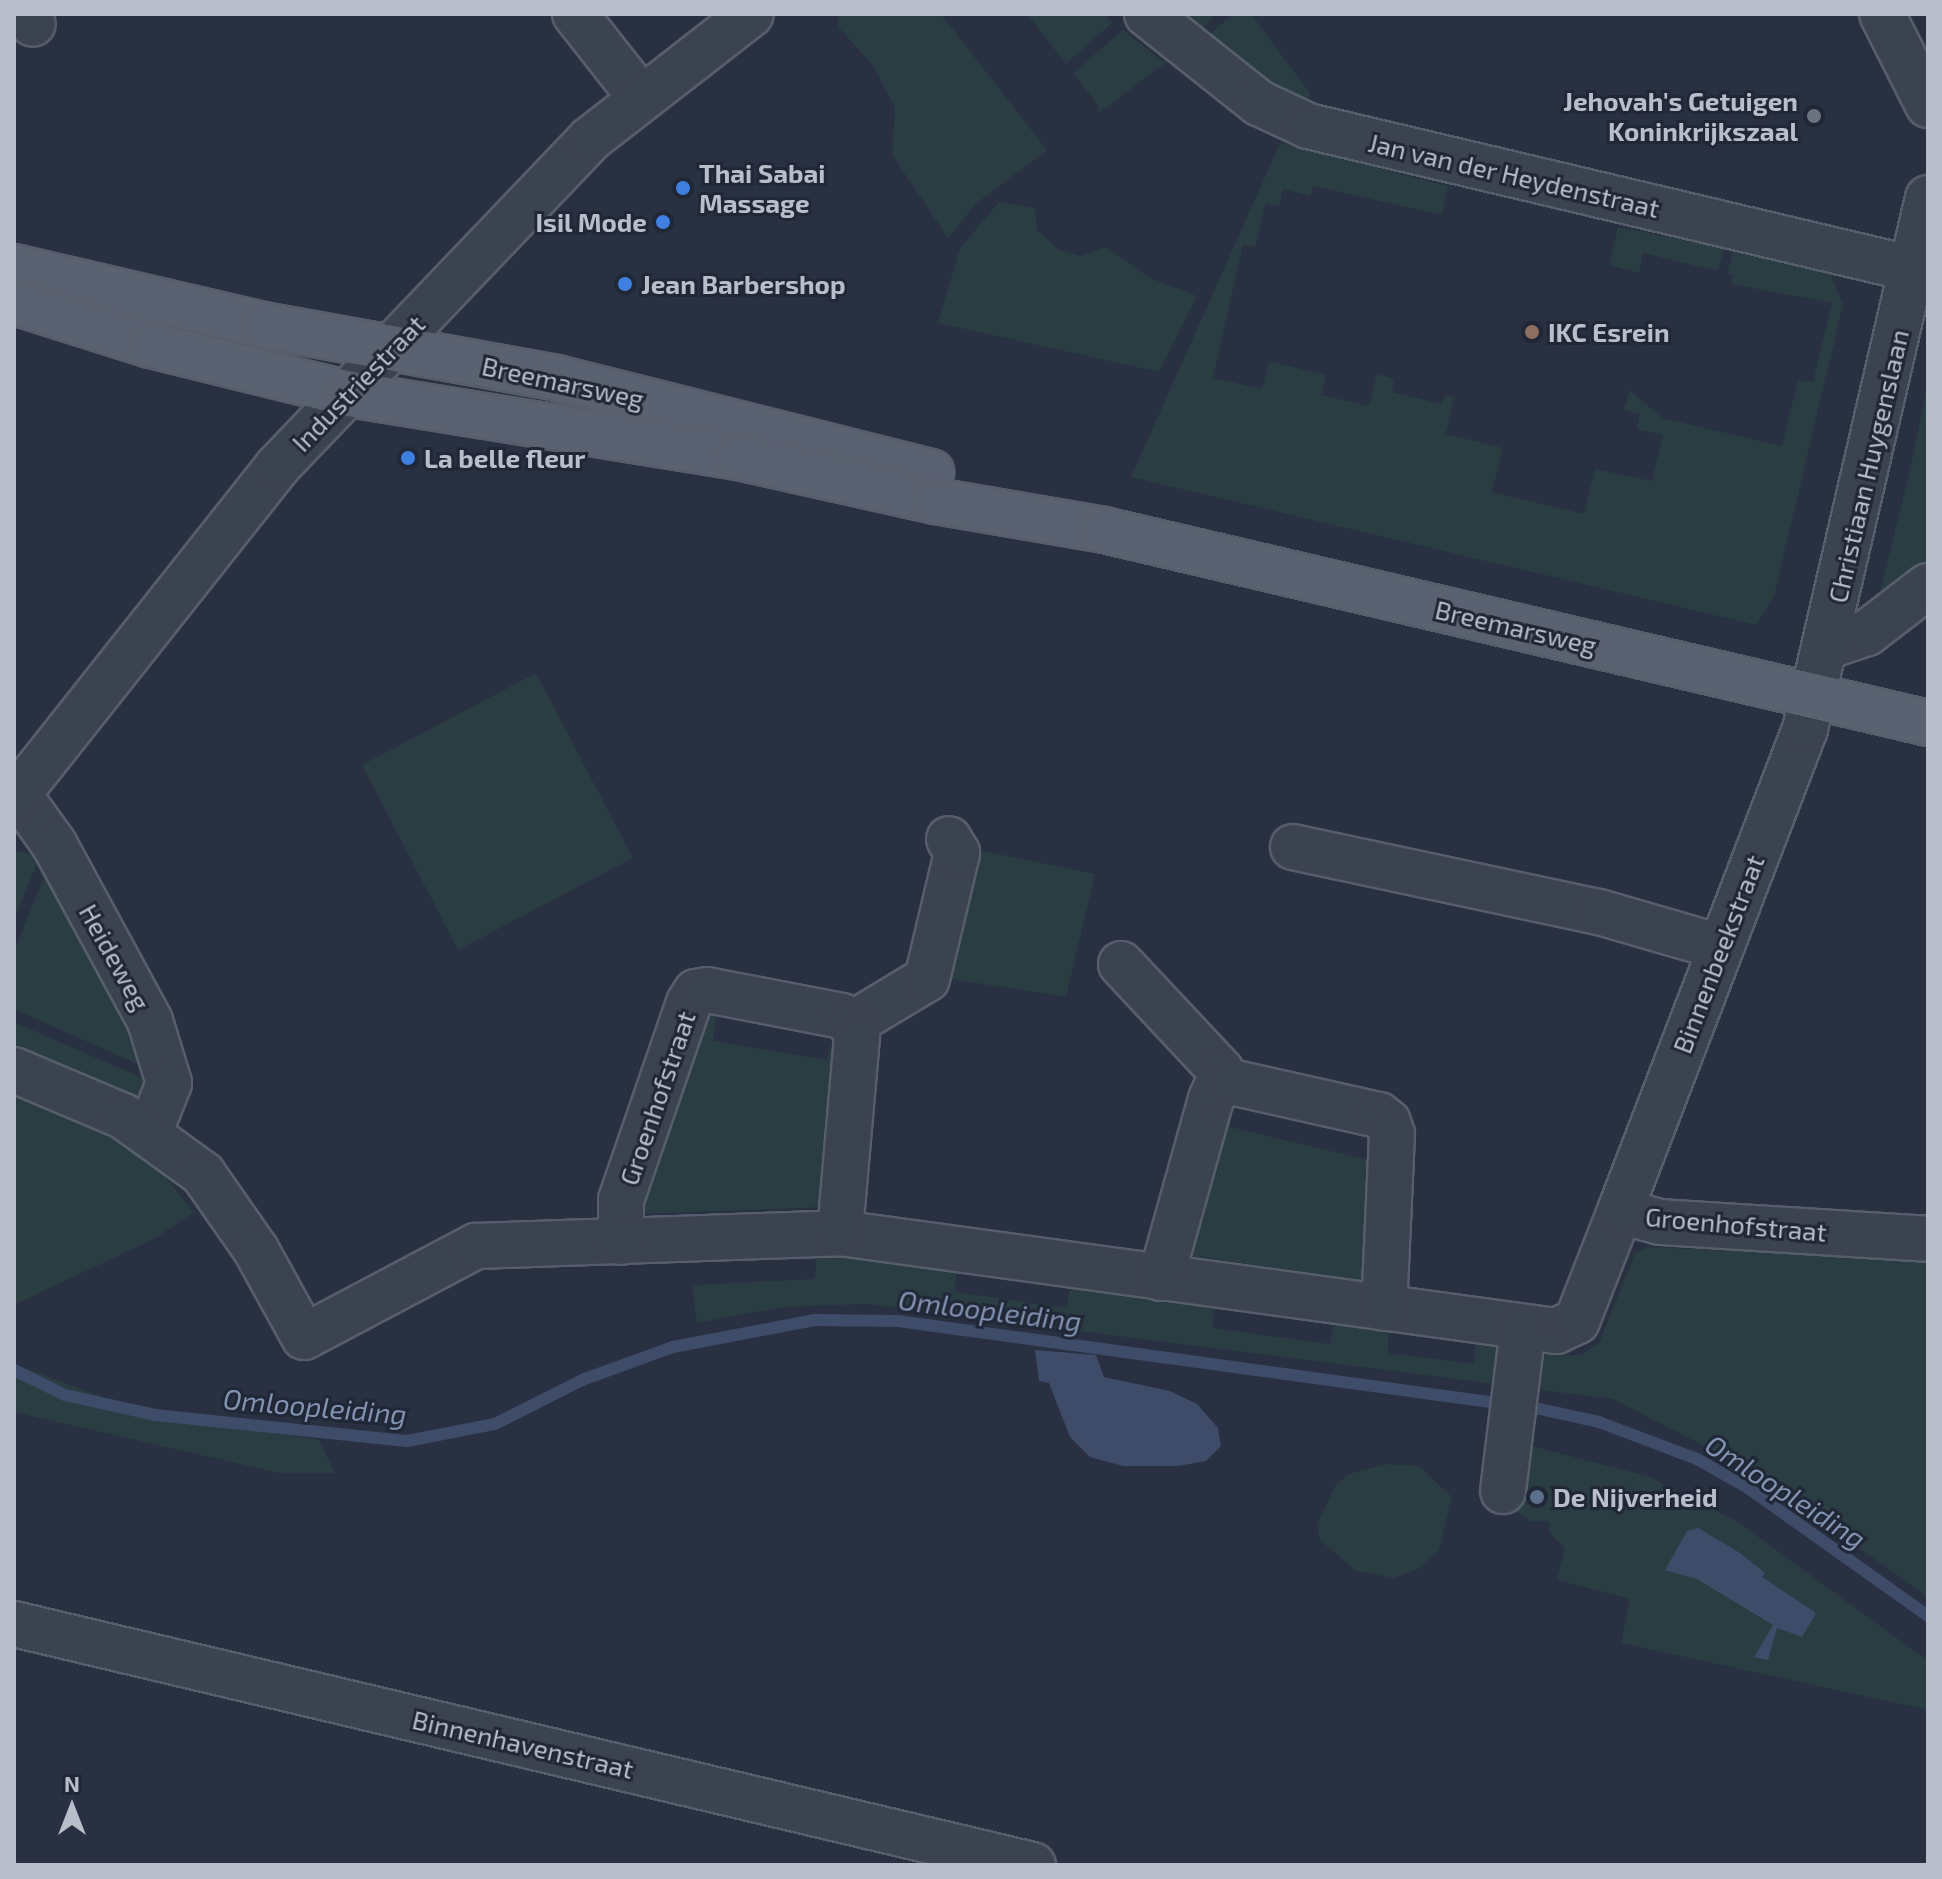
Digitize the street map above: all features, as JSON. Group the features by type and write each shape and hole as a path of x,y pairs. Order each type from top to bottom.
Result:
{"main road":[{"name":"Breemarsweg","path":"14,267 391,350 557,378 728,418 931,472 1104,530"},
{"name":"Breemarsweg","path":"14,302 150,345 349,394 738,457 935,501 1104,530 1928,723"}],"street":[{"path":"575,14 641,98"},
{"name":"Industriestraat","path":"16,797 277,467 589,140 751,14"},
{"name":"Jan van der Heydenstraat","path":"1147,14 1259,103 1308,126 1917,283"},
{"path":"1882,14 1928,105"},
{"name":"Christiaan Huygenslaan","path":"1813,696 1917,283 1928,198"},
{"name":"Christiaan Huygenslaan","path":"1825,647 1867,633 1928,586"},
{"name":"Binnenbeekstraat","path":"1620,1211 1813,696"},
{"name":"Heideweg","path":"16,797 54,844 150,1021 169,1083 150,1131"},
{"path":"840,1233 857,1037 852,1024 927,979 957,853 949,839"},
{"path":"1293,847 1599,912 1720,947"},
{"path":"1121,964 1221,1071 1225,1083"},
{"name":"Groenhofstraat","path":"621,1242 621,1200 696,992 842,1016 852,1024"},
{"path":"14,1070 150,1131"},
{"path":"1161,1278 1211,1099 1225,1083"},
{"path":"1225,1083 1379,1115 1388,1122 1392,1134 1384,1308"},
{"name":"Groenhofstraat","path":"150,1131 203,1174 226,1203 304,1337 476,1246 840,1233 1556,1331 1577,1321 1620,1211 1660,1222 1928,1239"},
{"path":"1503,1491 1523,1328"},
{"name":"Binnenhavenstraat","path":"14,1624 1033,1865"}],"green space":[{"path":"837,14 941,14 1047,150 977,203 948,238 892,155 895,108 872,64 839,28"},
{"path":"1027,14 1103,14 1113,22 1066,64"},
{"path":"1173,14 1214,14 1215,15 1197,33"},
{"path":"1233,14 1251,14 1310,93 1305,108 1204,39"},
{"path":"1123,30 1165,63 1098,114 1098,105 1073,73"},
{"path":"1280,143 1448,186 1442,215 1313,186 1310,196 1283,189 1279,206 1266,203 1255,247 1243,245 1213,378 1262,389 1269,361 1326,375 1321,395 1369,406 1377,374 1394,379 1392,392 1442,404 1445,395 1454,397 1446,434 1503,448 1492,492 1584,514 1595,469 1652,481 1663,435 1637,429 1640,414 1624,410 1630,390 1662,418 1782,446 1798,380 1813,382 1832,303 1731,284 1733,275 1728,273 1733,252 1830,273 1843,304 1774,597 1756,625 1131,477"},
{"path":"999,202 1035,208 1037,230 1059,250 1081,256 1106,247 1150,278 1197,296 1159,372 938,323 960,248"},
{"path":"1618,227 1724,248 1718,271 1643,253 1639,273 1609,265"},
{"path":"1928,383 1928,571 1876,608 1911,465"},
{"path":"536,673 633,858 458,950 362,765"},
{"path":"968,848 1095,874 1066,997 944,978"},
{"path":"14,850 40,856 14,920"},
{"path":"48,867 153,1071 14,1009 14,951"},
{"path":"703,1011 717,1011 713,1041 827,1060 836,1030 843,1062 831,1063 827,1114 838,1125 828,1207 640,1214 636,1209"},
{"path":"14,1022 156,1084 139,1101 14,1053"},
{"path":"14,1089 111,1132 153,1162 194,1212 156,1238 14,1305"},
{"path":"1226,1126 1368,1160 1374,1131 1364,1281 1186,1255"},
{"path":"817,1247 957,1265 955,1292 1067,1308 1071,1279 1214,1301 1213,1328 1329,1344 1336,1318 1389,1327 1388,1353 1474,1364 1476,1336 1529,1355 1581,1355 1599,1343 1635,1253 1648,1247 1928,1259 1928,1597 1745,1467 1613,1399 867,1304 783,1307 697,1323 692,1285 815,1279"},
{"path":"14,1364 142,1412 319,1440 335,1473 279,1473 14,1412"},
{"path":"1521,1443 1650,1477 1738,1522 1928,1661 1928,1710 1621,1643 1630,1599 1557,1580 1565,1548 1550,1533 1549,1521 1531,1522 1516,1511 1513,1492"},
{"path":"1386,1464 1419,1466 1452,1497 1439,1551 1418,1569 1394,1578 1356,1571 1320,1540 1317,1525 1335,1486 1348,1474"}],"water":[{"path":"1035,1350 1096,1355 1104,1377 1170,1391 1197,1404 1218,1428 1221,1446 1206,1461 1178,1466 1123,1466 1090,1457 1070,1437 1049,1383 1039,1381"},
{"path":"1698,1528 1740,1553 1765,1573 1762,1577 1816,1613 1802,1637 1777,1628 1768,1660 1754,1657 1773,1625 1697,1579 1665,1570 1687,1531"}],"waterway":[{"name":"Omloopleiding","path":"14,1370 65,1395 155,1415 407,1441 495,1424 582,1380 673,1347 814,1320 898,1321 1540,1409 1599,1422 1697,1459 1748,1488 1928,1616"}],"place":[{"name":"Jehovah's Getuigen Koninkrijkszaal","path":"1814,116"},
{"name":"Thai Sabai Massage","path":"683,188"},
{"name":"Isil Mode","path":"663,222"},
{"name":"Jean Barbershop","path":"625,284"},
{"name":"IKC Esrein","path":"1532,332"},
{"name":"La belle fleur","path":"408,458"},
{"name":"De Nijverheid","path":"1537,1497"}]}
